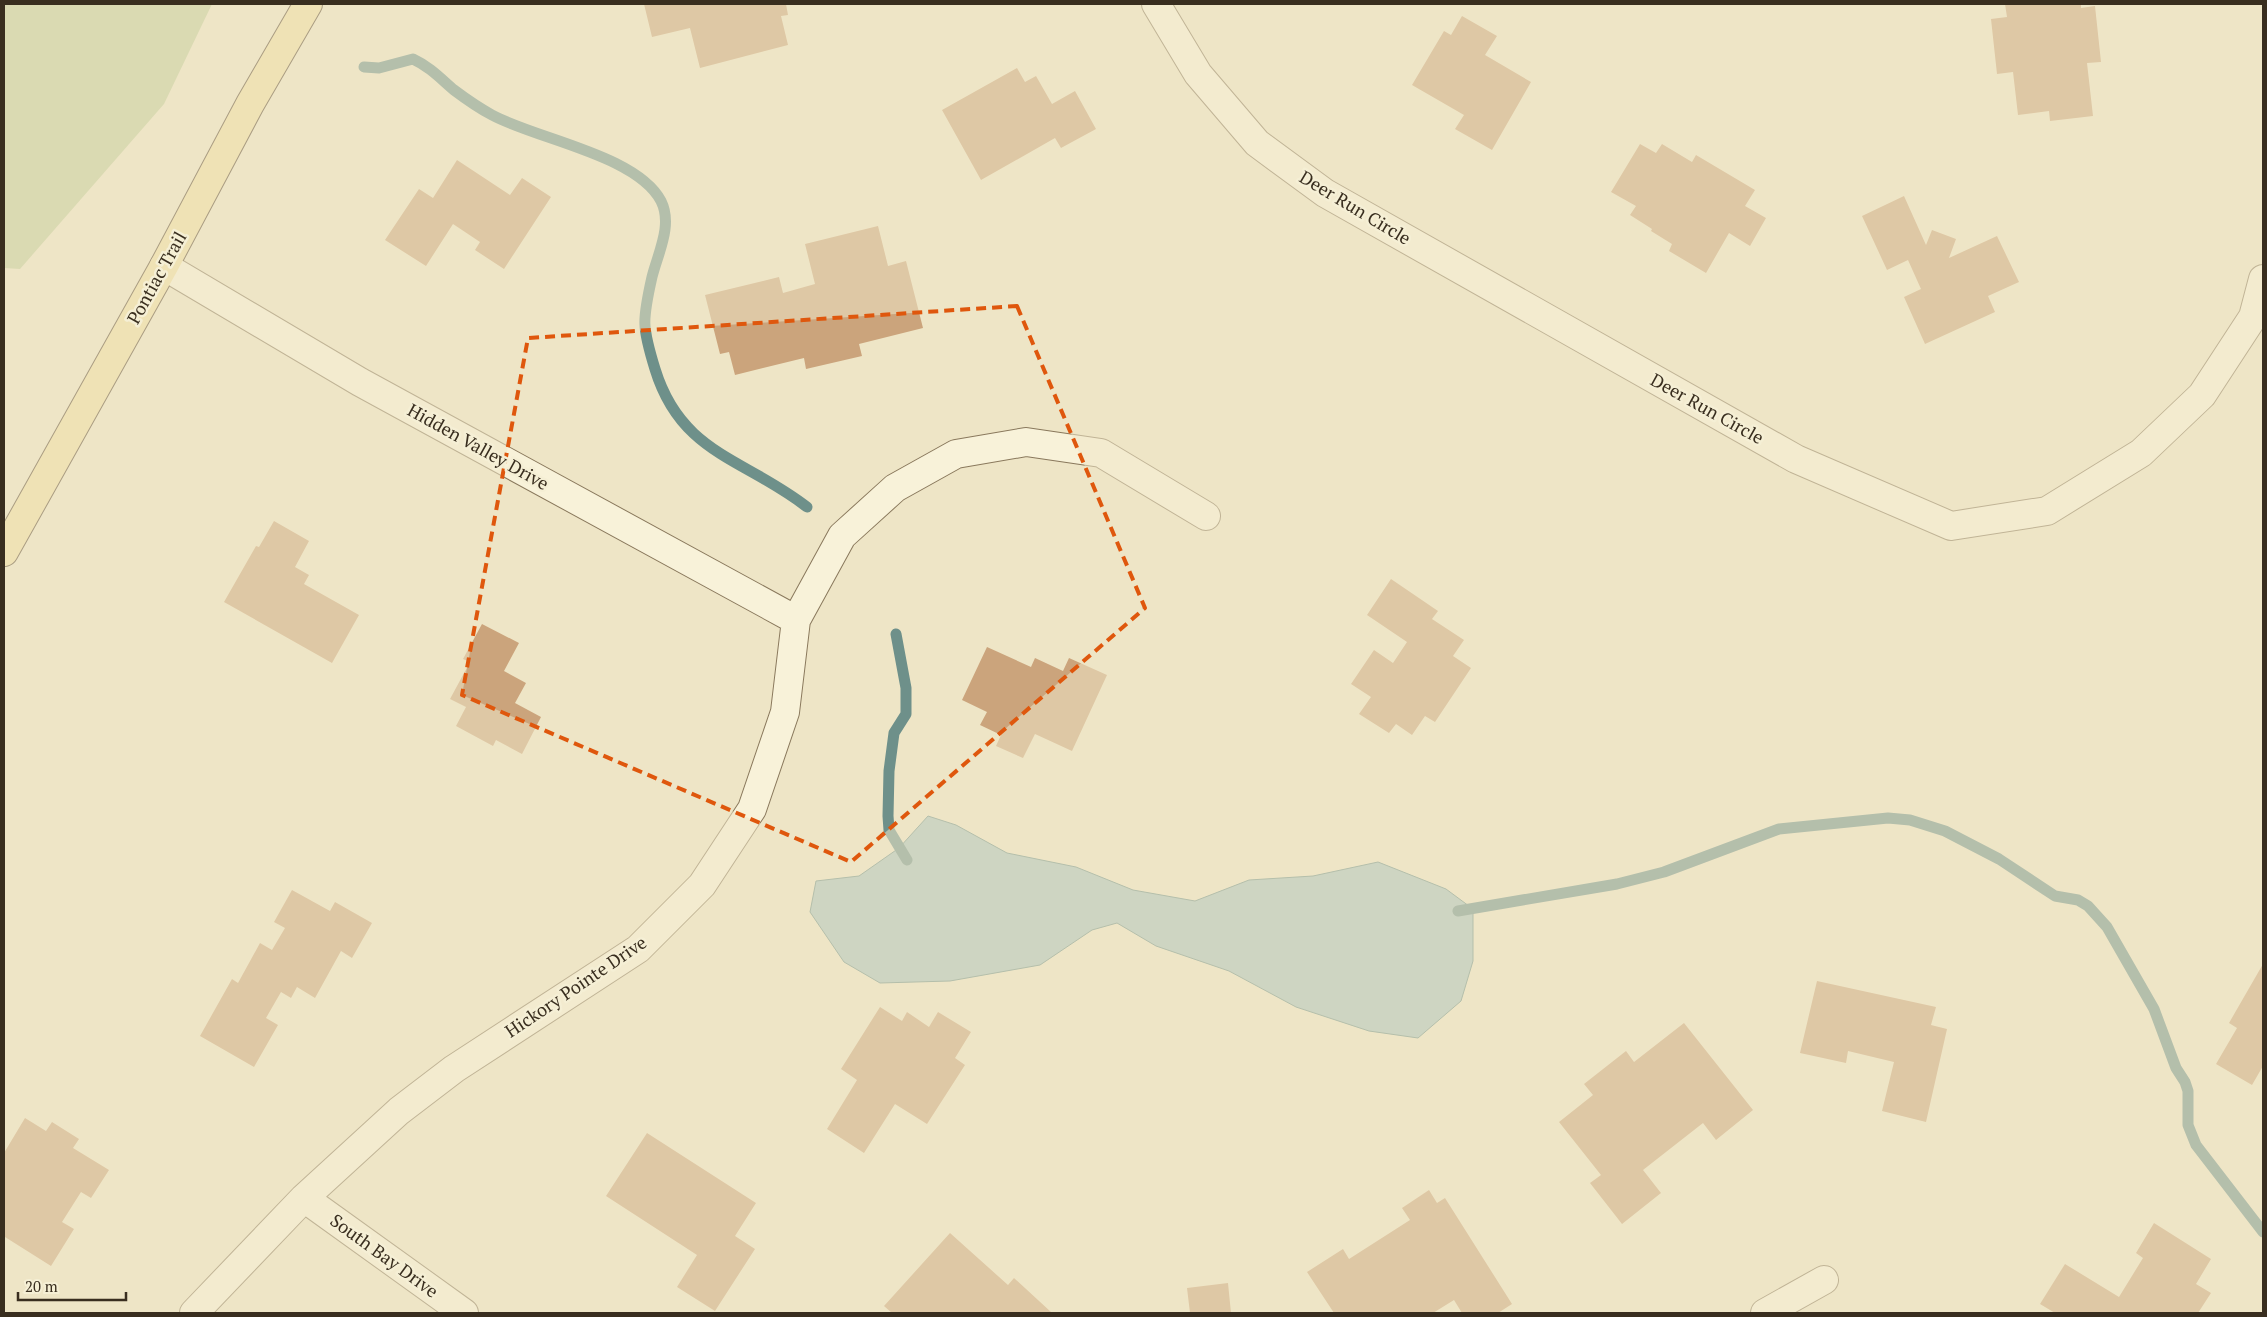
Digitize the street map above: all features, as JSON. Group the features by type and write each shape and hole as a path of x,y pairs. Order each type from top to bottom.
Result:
{"main road":[{"name":"Pontiac Trail","path":"4,552 164,266 250,104 308,4"}],"street":[{"name":"Deer Run Circle","path":"1156,4 1198,74 1257,143 1325,193 1796,459 1951,526 2047,511 2141,453 2202,395 2253,317 2263,279"},
{"name":"Hidden Valley Drive","path":"164,266 360,382 796,620"},
{"name":"Hickory Pointe Drive","path":"194,1313 304,1198 398,1111 454,1069 638,950 702,885 752,809 785,712 796,620 842,536 895,488 956,454 1026,442 1101,453 1206,516"},
{"name":"South Bay Drive","path":"304,1198 464,1313"},
{"path":"1766,1313 1824,1280"}],"highlighted area":[{"path":"1017,306 1145,608 851,862 462,695 528,338"}],"green space":[{"path":"4,4 212,4 164,104 20,269 4,268"}],"water":[{"path":"928,816 956,825 1007,853 1076,867 1133,890 1195,901 1249,880 1313,876 1378,862 1446,889 1473,909 1473,961 1461,1001 1418,1038 1369,1031 1296,1007 1229,971 1156,946 1117,923 1092,930 1040,965 950,981 880,983 844,962 810,912 816,881 859,876 899,848"}],"building":[{"path":"644,4 786,4 788,15 781,16 788,45 700,68 690,28 652,37"},
{"path":"2005,4 2081,4 2081,8 2095,6 2101,62 2087,63 2093,116 2050,121 2049,111 2018,115 2013,72 1997,74 1991,19 2007,17"},
{"path":"1462,16 1497,36 1485,55 1531,82 1492,150 1455,129 1464,115 1412,85 1444,31 1451,35"},
{"path":"1017,68 1025,82 1036,76 1052,104 1075,91 1096,129 1061,148 1055,138 981,180 942,110"},
{"path":"1640,144 1656,153 1662,144 1692,162 1696,155 1755,190 1745,206 1766,218 1750,246 1729,233 1706,273 1669,251 1672,244 1630,215 1636,206 1611,192"},
{"path":"457,160 510,195 522,178 551,197 504,269 475,250 480,242 453,224 426,266 385,240 419,189 433,198"},
{"path":"1904,196 1926,245 1932,230 1956,239 1949,258 1997,236 2019,282 1988,296 1995,312 1925,344 1904,297 1921,289 1908,260 1887,270 1862,216"},
{"path":"878,226 888,266 906,261 923,328 859,344 862,356 806,369 804,358 735,375 729,352 720,354 705,295 779,277 783,293 815,284 805,244"},
{"path":"274,521 309,541 295,567 309,575 304,584 359,615 332,663 224,602 256,546 259,547"},
{"path":"1391,579 1438,611 1432,619 1464,640 1453,656 1471,668 1435,722 1425,716 1412,735 1396,724 1389,733 1359,714 1371,697 1351,684 1374,650 1393,663 1407,642 1367,615"},
{"path":"482,624 519,643 504,671 526,683 515,703 541,717 522,754 496,740 493,746 456,726 466,707 450,699 470,662 463,659"},
{"path":"987,647 1031,667 1035,658 1063,671 1069,658 1107,675 1072,751 1035,734 1023,758 996,746 1001,735 980,725 987,712 962,700"},
{"path":"292,890 330,911 335,902 372,923 352,958 341,951 315,998 297,987 291,998 281,992 266,1018 278,1025 254,1067 200,1036 232,979 238,983 260,943 272,950 285,928 274,922"},
{"path":"2263,964 2263,1066 2252,1085 2216,1064 2237,1028 2229,1023"},
{"path":"1817,981 1936,1007 1931,1025 1947,1029 1926,1122 1882,1111 1894,1062 1848,1051 1846,1063 1800,1053"},
{"path":"880,1007 902,1021 907,1012 929,1027 938,1012 971,1032 955,1058 965,1065 927,1124 895,1104 864,1153 827,1129 857,1080 841,1069"},
{"path":"1684,1023 1753,1110 1716,1140 1703,1123 1643,1170 1661,1193 1622,1224 1590,1183 1601,1175 1559,1122 1593,1095 1584,1084 1626,1051 1634,1062"},
{"path":"25,1118 46,1131 52,1122 79,1139 73,1148 109,1170 91,1198 81,1192 62,1222 74,1229 51,1266 5,1237 4,1240 4,1153"},
{"path":"647,1133 756,1203 735,1236 755,1249 715,1311 677,1287 697,1255 606,1196"},
{"path":"1429,1190 1437,1203 1445,1198 1512,1304 1498,1313 1462,1313 1454,1300 1433,1313 1334,1313 1307,1272 1343,1249 1349,1259 1410,1220 1402,1208"},
{"path":"2154,1223 2211,1259 2196,1284 2211,1293 2198,1313 2055,1313 2040,1304 2065,1264 2119,1297 2143,1258 2136,1253"},
{"path":"950,1233 1008,1285 1014,1278 1051,1312 892,1313 884,1306"},
{"path":"1228,1283 1231,1313 1190,1313 1187,1288"}],"waterway":[{"path":"364,67 379,68 413,59 430,69 463,97 492,115 511,124 609,160 649,185 661,201 666,220 663,239 652,277 645,324 655,369 666,397 681,420 717,452 783,490 807,507"},
{"path":"896,634 906,688 906,714 894,733 889,771 888,816 889,830 907,860"},
{"path":"1458,911 1617,884 1664,872 1779,829 1888,818 1910,820 1945,831 1999,859 2055,896 2078,900 2088,906 2107,927 2154,1009 2176,1068 2185,1082 2188,1091 2188,1125 2196,1145 2263,1232"}]}
